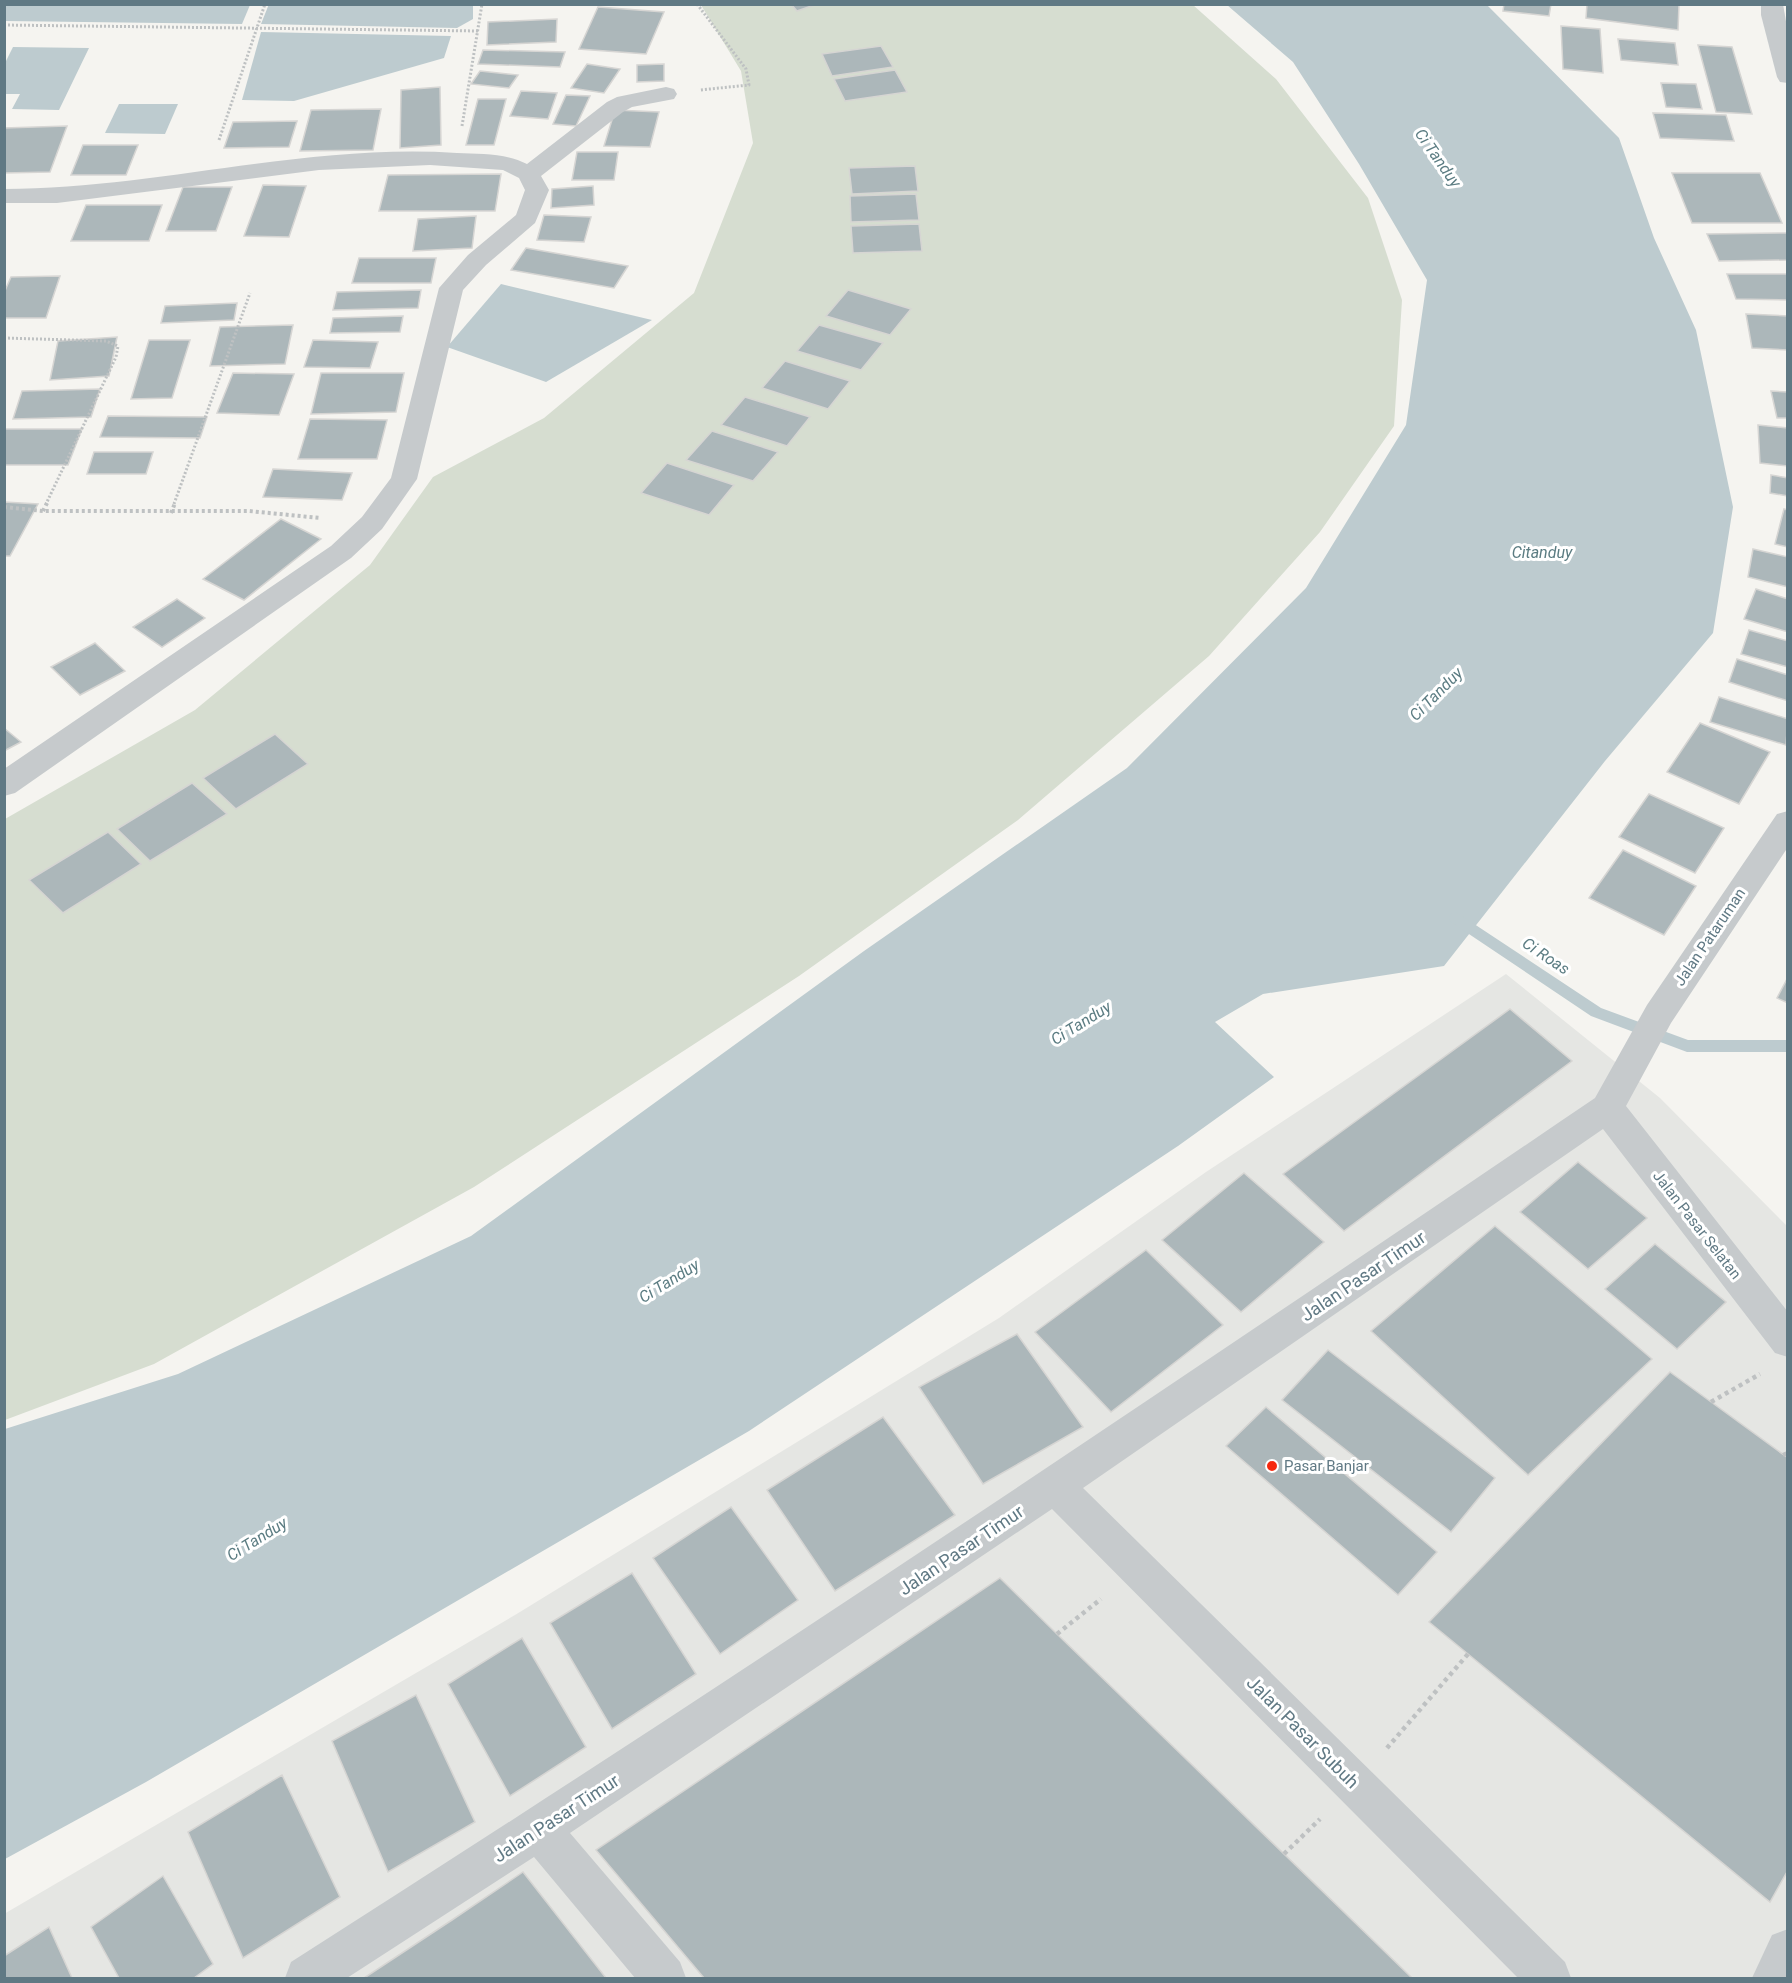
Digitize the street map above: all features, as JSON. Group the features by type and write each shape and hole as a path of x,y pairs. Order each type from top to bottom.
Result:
{"street":[{"path":"1777,12 1788,76"},
{"path":"529,174 615,107 625,102 666,94"},
{"path":"4,196 57,196 207,175 319,163 430,158 508,163 529,174 537,190 527,218 477,260 451,288 404,478 372,523 341,552 4,785"},
{"name":"Jalan Pataruman","path":"1607,1108 1659,1014 1788,822"},
{"name":"Jalan Pasar Selatan","path":"1607,1108 1778,1355"},
{"name":"Jalan Pasar Timur","path":"307,1978 539,1830 1056,1487 1607,1108"},
{"name":"Jalan Pasar Subuh","path":"1056,1487 1549,1978"},
{"path":"539,1830 664,1978"},
{"path":"1774,1978 1788,1951"}],"path":[{"path":"207,175 265,4"},
{"path":"457,160 482,4"},
{"path":"666,94 749,85 746,69 697,4"},
{"path":"4,25 478,32"},
{"path":"171,513 250,293"},
{"path":"4,338 106,341 118,346 116,357 43,511"},
{"path":"4,507 43,511 171,513 249,511 372,523"},
{"path":"1711,1402 1778,1355"},
{"path":"1057,1634 1139,1569"}],"shaded area":[{"path":"701,5 1193,5 1276,79 1368,198 1402,300 1394,426 1320,532 1209,656 1018,820 799,976 474,1187 154,1364 5,1420 5,819 195,710 370,565 433,477 544,418 694,293 753,143 741,71"},
{"name":"Pasar Banjar","path":"1506,974 1660,1098 1787,1226 1787,1978 5,1978 4,1914 515,1615 999,1318 1206,1172"}],"water":[{"path":"5,4 250,5 242,24 5,21"},
{"path":"269,4 473,5 473,19 457,28 261,24"},
{"name":"Citanduy","path":"1227,5 1487,5 1619,138 1654,238 1696,330 1733,507 1713,633 1605,761 1444,966 1263,994 1215,1022 1274,1077 1178,1146 749,1431 146,1782 5,1859 5,1429 178,1374 471,1236 864,951 1127,768 1306,588 1406,425 1427,280 1359,164 1293,62"},
{"path":"261,32 451,36 444,58 294,101 242,100"},
{"path":"13,47 89,48 59,110 12,109 20,94 5,94 5,63"},
{"path":"119,104 178,104 165,134 105,133"},
{"path":"501,284 652,320 546,382 447,347"}],"building":[{"path":"791,4 817,4 797,11"},
{"path":"1504,4 1551,4 1549,16 1503,11"},
{"path":"1587,4 1679,4 1678,30 1586,18"},
{"path":"598,7 664,12 646,54 579,49"},
{"path":"557,19 556,42 487,45 488,22"},
{"path":"1561,26 1600,29 1603,73 1563,69"},
{"path":"1618,39 1675,43 1678,65 1621,60"},
{"path":"1698,45 1732,47 1752,114 1716,112"},
{"path":"881,46 893,67 832,76 822,54"},
{"path":"483,50 565,52 560,67 478,64"},
{"path":"587,64 620,69 604,93 571,88"},
{"path":"664,64 664,81 637,82 637,65"},
{"path":"895,70 907,92 845,101 834,79"},
{"path":"480,71 518,75 509,88 471,84"},
{"path":"1661,83 1696,84 1702,109 1666,107"},
{"path":"440,87 441,145 400,148 401,90"},
{"path":"521,91 557,93 548,119 510,116"},
{"path":"566,95 590,96 576,126 553,124"},
{"path":"478,99 506,99 494,145 466,145"},
{"path":"381,109 373,150 300,151 311,110"},
{"path":"615,110 659,112 650,147 604,146"},
{"path":"1653,113 1726,115 1734,141 1660,138"},
{"path":"297,121 289,147 224,148 233,122"},
{"path":"67,126 50,172 4,173 4,128"},
{"path":"83,145 138,145 126,175 71,175"},
{"path":"577,152 618,152 614,180 572,180"},
{"path":"915,166 918,191 852,194 849,168"},
{"path":"1672,173 1760,173 1782,223 1692,223"},
{"path":"501,174 495,211 379,211 388,175"},
{"path":"263,185 306,186 289,237 244,236"},
{"path":"593,186 594,205 551,208 552,189"},
{"path":"183,187 232,187 216,231 166,231"},
{"path":"916,194 919,220 851,222 850,196"},
{"path":"86,205 162,205 149,241 71,241"},
{"path":"544,215 591,217 584,242 537,240"},
{"path":"476,216 472,248 413,251 418,219"},
{"path":"919,224 922,251 853,253 851,226"},
{"path":"1787,233 1788,260 1719,261 1707,234"},
{"path":"526,248 628,266 614,288 511,270"},
{"path":"359,258 436,258 431,283 352,283"},
{"path":"1727,274 1788,274 1788,300 1736,299"},
{"path":"60,276 46,318 4,318 4,293 11,277"},
{"path":"421,290 418,308 333,310 337,292"},
{"path":"848,290 911,309 890,335 826,316"},
{"path":"237,303 234,320 161,323 165,306"},
{"path":"1746,314 1788,316 1788,350 1752,348"},
{"path":"403,316 400,332 330,333 333,318"},
{"path":"293,325 285,364 210,366 220,327"},
{"path":"819,325 883,343 861,370 797,351"},
{"path":"117,337 109,376 50,380 58,341"},
{"path":"149,340 190,340 172,398 131,399"},
{"path":"313,340 378,342 370,368 304,367"},
{"path":"785,361 850,381 828,409 762,388"},
{"path":"233,373 294,374 279,415 217,413"},
{"path":"321,373 404,373 396,412 311,414"},
{"path":"100,389 91,417 13,419 22,391"},
{"path":"1771,391 1788,392 1788,418 1777,418"},
{"path":"745,397 810,417 787,446 721,425"},
{"path":"108,416 207,417 200,438 100,437"},
{"path":"310,419 387,420 377,459 298,459"},
{"path":"1758,425 1788,428 1788,466 1760,463"},
{"path":"4,429 82,429 68,465 4,465"},
{"path":"712,431 778,452 753,481 686,460"},
{"path":"94,452 153,452 146,474 87,474"},
{"path":"667,463 734,485 709,515 641,493"},
{"path":"273,469 352,473 342,500 263,497"},
{"path":"1771,475 1788,478 1788,496 1770,493"},
{"path":"4,502 38,504 10,556 4,556"},
{"path":"1784,509 1788,510 1788,547 1775,544"},
{"path":"281,519 321,539 244,600 203,579"},
{"path":"1753,549 1788,557 1788,587 1748,577"},
{"path":"1756,589 1788,599 1788,632 1744,619"},
{"path":"177,599 205,618 162,647 133,627"},
{"path":"1749,630 1788,641 1788,667 1741,654"},
{"path":"95,643 125,671 80,695 51,667"},
{"path":"1737,659 1788,675 1788,701 1729,682"},
{"path":"1719,697 1788,719 1786,745 1710,722"},
{"path":"1700,723 1770,752 1739,804 1667,772"},
{"path":"4,728 21,742 4,751"},
{"path":"275,734 308,764 236,809 203,778"},
{"path":"192,783 227,814 150,861 117,829"},
{"path":"1649,794 1724,828 1695,873 1619,837"},
{"path":"108,832 141,864 63,913 29,880"},
{"path":"1623,850 1696,886 1664,935 1589,898"},
{"path":"1788,977 1788,1003 1777,998"},
{"path":"1510,1009 1572,1061 1344,1231 1283,1174"},
{"path":"1578,1162 1647,1218 1588,1269 1520,1212"},
{"path":"1244,1173 1324,1242 1241,1312 1162,1240"},
{"path":"1495,1226 1652,1359 1528,1475 1371,1331"},
{"path":"1655,1244 1726,1302 1677,1349 1605,1289"},
{"path":"1146,1250 1223,1325 1111,1412 1035,1332"},
{"path":"1017,1334 1083,1427 983,1484 919,1387"},
{"path":"1328,1350 1495,1478 1451,1532 1282,1400"},
{"path":"1670,1372 1788,1458 1788,1870 1770,1902 1429,1622"},
{"path":"1266,1407 1437,1552 1398,1595 1226,1446"},
{"path":"883,1417 955,1515 835,1591 767,1490"},
{"path":"731,1507 798,1600 720,1654 653,1558"},
{"path":"632,1573 696,1674 612,1729 550,1623"},
{"path":"1000,1578 1412,1978 704,1978 596,1850"},
{"path":"522,1638 586,1747 510,1796 448,1684"},
{"path":"416,1695 475,1822 388,1872 332,1741"},
{"path":"282,1775 340,1897 243,1958 188,1832"},
{"path":"523,1872 606,1978 364,1978 452,1920"},
{"path":"163,1876 213,1964 194,1978 119,1978 91,1927"},
{"path":"49,1927 72,1978 4,1978 4,1956"}],"waterway":[{"name":"Ci Roas","path":"1456,918 1596,1012 1687,1046 1788,1046"}],"place":[{"name":"Pasar Banjar","path":"1272,1466"}],"water label":[{"name":"Ci Tanduy","path":"1438,158"},
{"name":"Ci Tanduy","path":"1436,694"},
{"name":"Ci Tanduy","path":"1081,1023"},
{"name":"Ci Tanduy","path":"669,1281"},
{"name":"Ci Tanduy","path":"257,1539"}]}
